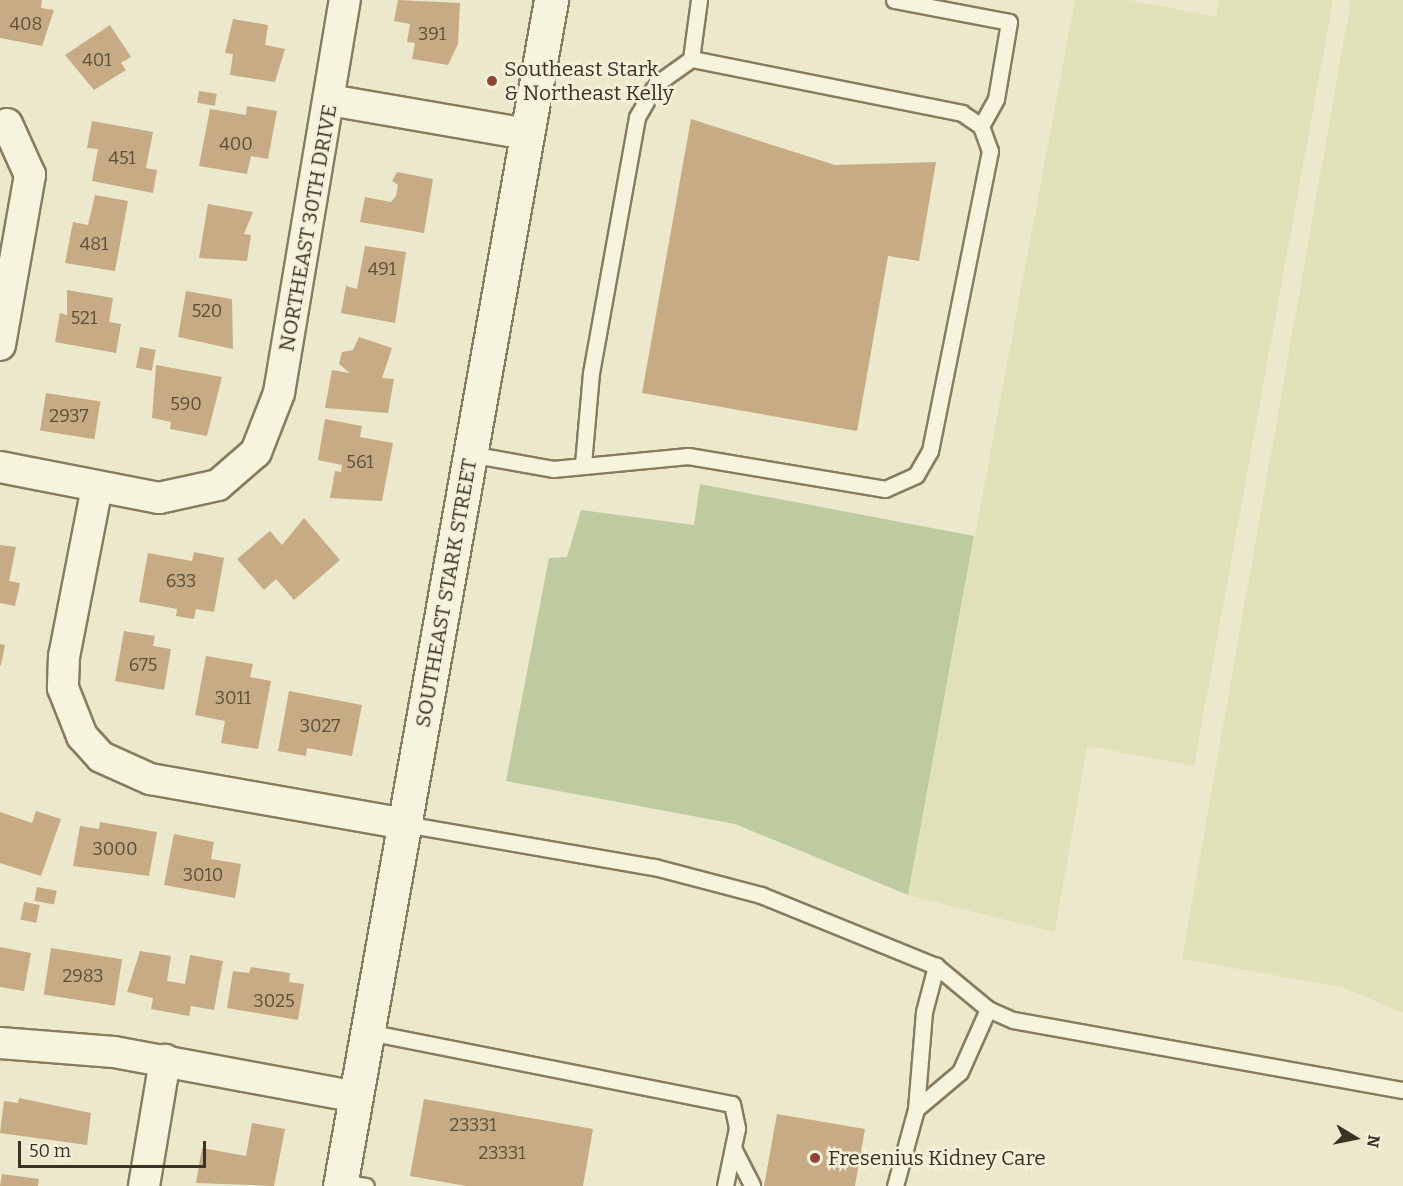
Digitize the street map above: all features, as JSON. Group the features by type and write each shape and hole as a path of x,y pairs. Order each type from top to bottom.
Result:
{"main road":[{"name":"SOUTHEAST STARK STREET","path":"349,1185 356,1097 551,0"}],"street":[{"name":"NORTHEAST 30TH DRIVE","path":"97,488 159,498 189,495 218,485 256,452 279,393 345,0"},
{"path":"330,100 527,134"},
{"path":"0,345 30,175 7,124"},
{"path":"0,467 97,488 64,656 63,688 72,743 150,779 404,824"},
{"path":"0,1042 165,1060 356,1097"},
{"path":"144,1186 165,1060"}],"lane":[{"path":"583,464 591,373 637,117 656,84 691,59 699,0"},
{"path":"894,0 1009,22 996,99 981,126"},
{"path":"470,454 553,469 583,464 688,456 885,489 916,475 930,451 990,151 981,126 962,113 691,59"},
{"path":"404,824 725,883 936,966 988,1010 1013,1020 1403,1090"},
{"path":"895,1186 916,1109 924,1012 936,966"},
{"path":"916,1109 960,1072 988,1010"},
{"path":"368,1032 732,1104 737,1128 725,1186"},
{"path":"733,1148 752,1185"}],"green space":[{"path":"1075,0 1130,0 1216,17 1219,0 1333,0 1194,766 1087,746 1055,932 908,895"},
{"path":"1351,0 1403,0 1403,1013 1342,987 1182,959"},
{"path":"700,484 974,536 908,895 735,824 506,781 549,558 567,557 581,510 694,525"}],"building":[{"path":"0,0 42,0 41,8 54,10 42,46 0,38"},
{"path":"398,0 460,3 458,44 448,65 412,59 415,43 407,42 410,24 394,21"},
{"path":"233,19 268,25 265,45 285,49 275,82 230,75 233,54 225,53"},
{"path":"110,25 131,57 121,63 126,70 94,90 65,55"},
{"path":"199,91 217,94 215,106 197,103"},
{"path":"247,106 277,111 268,159 251,156 247,174 199,166 210,109 246,115"},
{"path":"691,119 835,165 936,162 919,261 888,256 857,431 642,393"},
{"path":"92,121 153,132 146,168 157,170 153,193 92,181 98,149 87,148"},
{"path":"397,172 433,179 424,233 360,222 365,197 391,202 396,196 398,185 392,181"},
{"path":"95,195 128,201 115,271 65,263 73,222 88,225"},
{"path":"208,204 253,212 244,234 251,235 247,261 199,258"},
{"path":"365,246 406,252 395,323 341,313 346,286 357,289"},
{"path":"67,290 113,298 109,322 121,324 116,353 55,342 60,313 67,315"},
{"path":"186,291 232,299 233,349 178,337"},
{"path":"359,337 392,348 382,378 394,379 388,413 325,408 332,370 350,373 339,364 342,352 353,350"},
{"path":"140,347 156,350 152,371 136,368"},
{"path":"156,365 222,377 207,436 170,429 171,422 152,418"},
{"path":"46,393 100,402 94,439 40,431"},
{"path":"325,419 362,426 360,437 393,443 382,501 330,498 335,471 341,472 342,465 318,460"},
{"path":"304,518 340,560 294,600 276,579 264,590 237,559 270,531 282,545"},
{"path":"0,545 16,547 9,581 20,583 15,606 0,603"},
{"path":"194,552 224,558 214,612 196,609 194,619 176,616 177,609 139,602 148,553 192,561"},
{"path":"124,631 155,636 153,646 171,649 164,690 115,681"},
{"path":"0,644 5,645 1,665 0,665"},
{"path":"206,656 253,664 250,677 271,681 258,749 221,743 225,721 195,715"},
{"path":"289,691 362,705 352,756 307,748 306,756 278,751"},
{"path":"36,811 61,819 41,876 0,863 0,812 32,823"},
{"path":"100,822 157,832 149,876 73,866 80,826 99,829"},
{"path":"174,834 214,842 211,859 241,864 235,898 164,885"},
{"path":"37,887 57,891 54,905 34,901"},
{"path":"24,902 40,905 36,923 21,920"},
{"path":"0,947 31,953 24,991 0,987"},
{"path":"51,948 122,959 115,1006 44,994"},
{"path":"140,951 171,956 167,981 185,984 190,955 223,961 214,1010 191,1006 189,1016 151,1009 153,998 127,992"},
{"path":"251,967 290,973 289,982 304,984 298,1020 227,1008 233,971 249,973"},
{"path":"19,1098 91,1113 87,1145 0,1133 4,1101 18,1103"},
{"path":"424,1099 593,1129 583,1186 466,1186 410,1176"},
{"name":"Fresenius Kidney Care","path":"777,1114 865,1129 855,1186 764,1186"},
{"path":"252,1123 285,1129 274,1186 196,1183 202,1148 246,1156"},
{"path":"2,1174 39,1179 38,1186 0,1186"}],"place":[{"name":"Southeast Stark & Northeast Kelly","path":"492,81"},
{"name":"Fresenius Kidney Care","path":"815,1158"}]}
